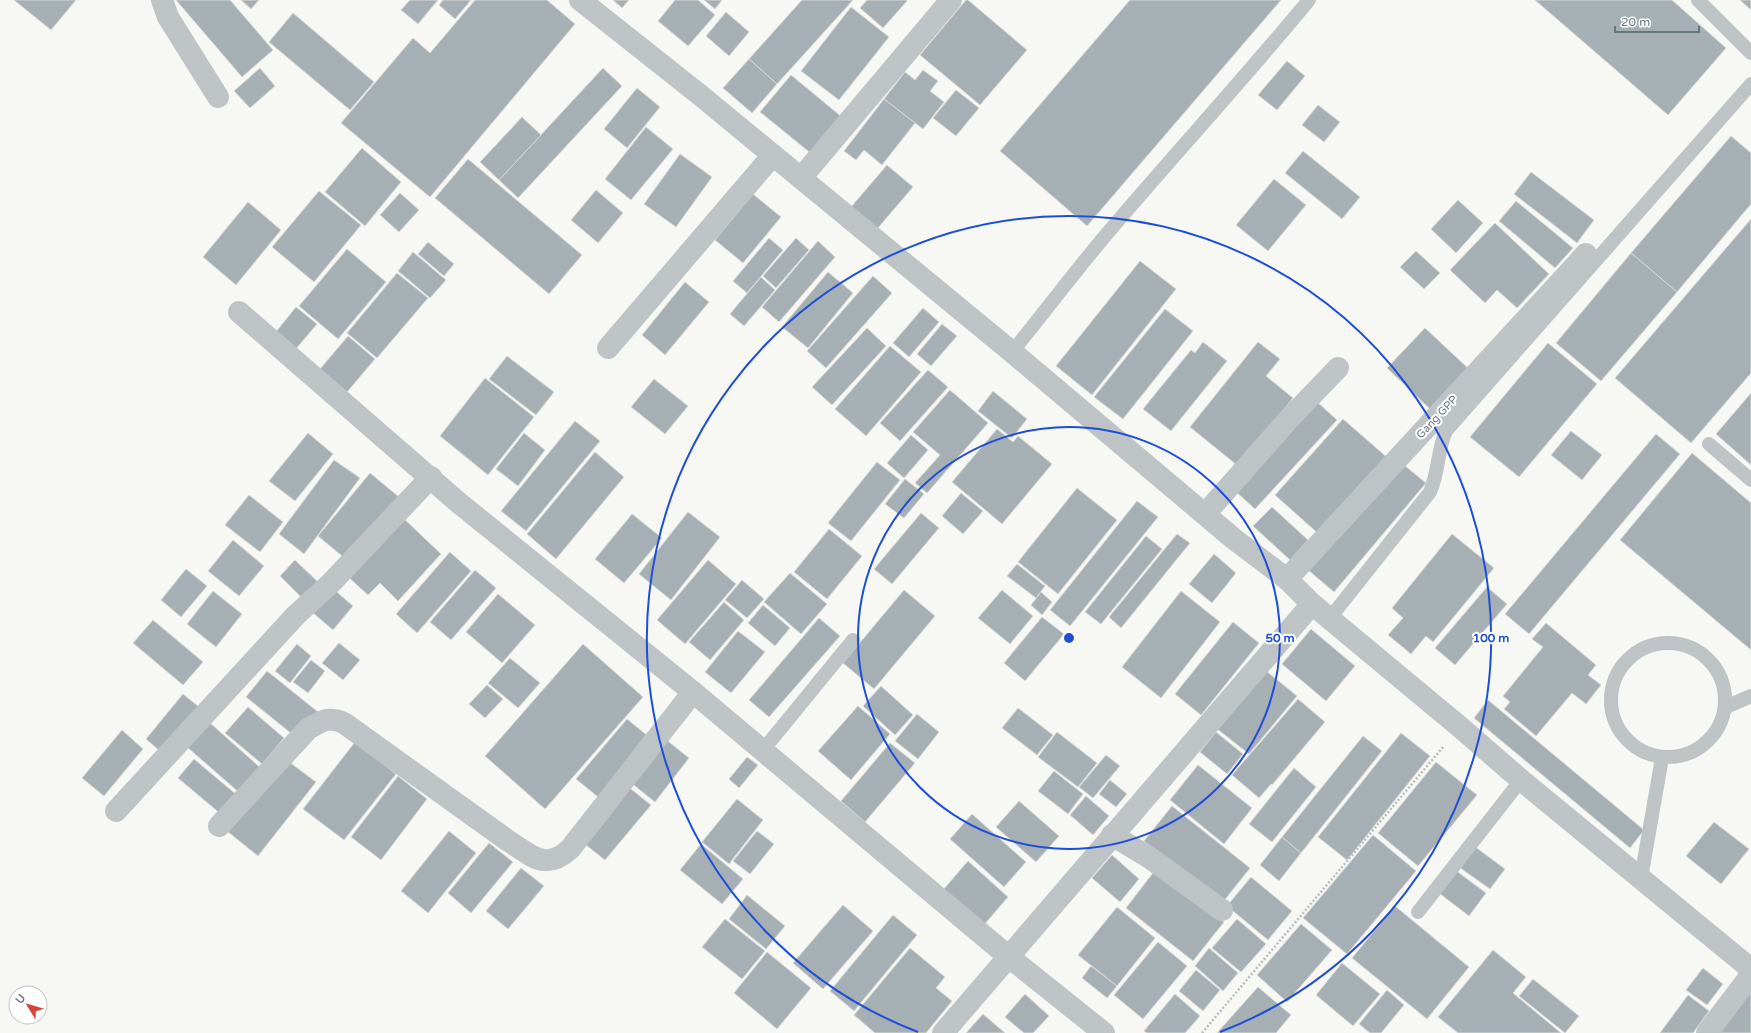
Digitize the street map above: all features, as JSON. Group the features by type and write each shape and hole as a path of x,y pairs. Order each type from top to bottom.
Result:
{"street":[{"path":"162,0 168,17 218,97"},
{"path":"580,0 773,155 1012,352 1205,514 1287,580 1312,604 1460,727 1521,780 1751,969"},
{"path":"801,178 951,0"},
{"path":"608,348 773,155"},
{"name":"Gang GPP","path":"1287,580 1586,254"},
{"path":"239,312 460,502 763,750 1009,957 1104,1033"},
{"path":"1205,514 1288,420 1338,368"},
{"path":"116,811 296,615 331,583 431,477"},
{"path":"943,1033 1312,604"},
{"path":"219,826 308,729 324,720 336,719 344,723 507,840 534,857 550,861 561,858 570,850 693,692"},
{"path":"1112,835 1150,858 1222,910"},
{"path":"1707,1033 1751,975"}],"lane":[{"path":"1012,352 1104,237 1256,64 1309,0"},
{"path":"1698,0 1751,53"},
{"path":"1330,618 1430,492 1435,480 1441,442 1446,431 1751,84"},
{"path":"1709,444 1751,480"},
{"path":"763,750 853,640"},
{"path":"1675,642 1703,653 1722,677 1726,707 1715,735 1692,753 1662,758 1634,748 1615,724 1610,695 1621,666 1645,647 1675,642"},
{"path":"1726,707 1751,696"},
{"path":"1641,878 1662,758"},
{"path":"1418,912 1521,780"}],"path":[{"path":"1202,1033 1460,727"}],"building":[{"path":"14,0 76,0 51,30"},
{"path":"176,0 230,0 273,50 242,77"},
{"path":"241,0 259,0 251,9"},
{"path":"410,0 438,0 418,24 401,10"},
{"path":"443,0 471,0 455,19 439,5"},
{"path":"475,0 547,0 575,24 430,197 341,123 413,38 430,53"},
{"path":"613,0 629,0 622,8"},
{"path":"675,0 698,0 715,15 688,46 658,21"},
{"path":"704,0 722,0 715,9"},
{"path":"802,0 853,0 777,84 749,59"},
{"path":"867,0 907,1 883,28 860,8"},
{"path":"966,0 968,0 1027,50 980,105 920,55"},
{"path":"1130,0 1281,0 1087,226 1000,151"},
{"path":"1535,0 1672,0 1726,48 1668,115"},
{"path":"1740,0 1751,0 1751,10"},
{"path":"851,7 889,37 839,100 801,71"},
{"path":"726,12 749,32 729,56 706,36"},
{"path":"293,13 374,82 350,110 269,42"},
{"path":"749,59 777,84 752,113 723,88"},
{"path":"1287,61 1305,76 1277,110 1258,95"},
{"path":"260,68 275,86 250,108 234,91"},
{"path":"603,68 622,86 518,198 499,180"},
{"path":"923,70 938,81 930,91 944,102 923,129 884,99 905,72 915,80"},
{"path":"791,75 843,118 813,155 760,112"},
{"path":"637,88 660,107 627,148 604,129"},
{"path":"956,90 979,108 956,136 933,118"},
{"path":"884,99 915,123 882,165 864,150 856,160 844,151"},
{"path":"1318,105 1340,122 1324,142 1302,125"},
{"path":"522,117 541,135 499,180 480,162"},
{"path":"646,127 673,149 631,200 605,179"},
{"path":"1731,136 1751,153 1751,204 1677,292 1631,253"},
{"path":"362,148 401,182 365,226 325,192"},
{"path":"1303,151 1360,197 1342,219 1285,173"},
{"path":"680,154 712,177 676,227 644,204"},
{"path":"468,159 582,255 549,294 435,198"},
{"path":"887,165 913,187 877,229 851,207"},
{"path":"1531,172 1594,220 1577,243 1514,194"},
{"path":"1274,179 1306,205 1268,251 1236,225"},
{"path":"596,190 623,213 598,243 571,220"},
{"path":"319,191 361,225 314,282 272,247"},
{"path":"400,193 419,210 399,232 380,215"},
{"path":"753,194 781,217 743,263 715,240"},
{"path":"1458,200 1483,223 1456,253 1431,229"},
{"path":"1516,201 1573,248 1555,268 1499,221"},
{"path":"248,202 281,230 236,285 203,257"},
{"path":"1751,219 1751,373 1691,443 1615,378"},
{"path":"1495,223 1549,274 1517,308 1497,290 1485,303 1450,270"},
{"path":"769,238 783,250 747,293 733,281"},
{"path":"796,238 809,250 776,288 763,276"},
{"path":"818,241 835,257 779,322 762,307"},
{"path":"428,242 454,264 444,276 418,254"},
{"path":"347,249 386,282 338,339 299,306"},
{"path":"1416,251 1440,273 1424,289 1400,267"},
{"path":"413,252 446,280 430,298 398,271"},
{"path":"1631,253 1677,292 1601,381 1556,343"},
{"path":"1140,261 1176,289 1092,395 1056,366"},
{"path":"828,272 853,293 808,348 782,327"},
{"path":"397,273 428,298 377,358 347,333"},
{"path":"873,276 892,293 826,368 807,351"},
{"path":"761,277 775,290 744,326 730,314"},
{"path":"685,282 709,302 665,355 642,335"},
{"path":"296,307 317,324 295,350 275,333"},
{"path":"923,308 939,322 909,357 893,343"},
{"path":"1165,309 1193,331 1123,419 1094,397"},
{"path":"942,324 957,336 931,366 917,354"},
{"path":"867,328 886,346 832,405 812,387"},
{"path":"1425,328 1471,371 1432,411 1387,368"},
{"path":"348,336 375,359 347,392 320,369"},
{"path":"1203,342 1227,361 1171,431 1143,409 1191,350 1195,353"},
{"path":"1258,342 1280,359 1266,376 1293,398 1238,466 1190,427"},
{"path":"1548,343 1597,384 1519,477 1470,437"},
{"path":"890,346 921,372 866,436 835,409"},
{"path":"507,356 554,392 536,415 489,379"},
{"path":"928,370 948,387 900,441 880,423"},
{"path":"485,378 534,417 488,475 440,436"},
{"path":"654,379 688,406 665,434 631,407"},
{"path":"950,390 988,423 927,493 915,483 940,455 913,432"},
{"path":"993,391 1027,419 1012,438 978,411"},
{"path":"1751,393 1751,465 1716,434"},
{"path":"1315,400 1337,420 1255,509 1233,489"},
{"path":"1343,419 1390,460 1322,537 1275,495"},
{"path":"575,421 600,441 526,531 501,511"},
{"path":"997,429 1013,442 1018,436 1052,464 1002,524 952,482"},
{"path":"1571,431 1602,455 1582,480 1551,455"},
{"path":"308,433 333,454 295,501 269,481"},
{"path":"524,433 545,450 518,486 496,469"},
{"path":"1656,434 1680,454 1529,634 1505,614"},
{"path":"911,435 928,450 904,478 887,463"},
{"path":"595,452 624,477 556,559 527,534"},
{"path":"1692,453 1751,503 1751,650 1620,540"},
{"path":"334,460 360,478 304,554 279,534"},
{"path":"1399,461 1426,483 1334,592 1307,569"},
{"path":"877,462 900,480 851,541 828,523"},
{"path":"370,473 399,497 347,560 318,536"},
{"path":"905,479 924,494 904,518 885,504"},
{"path":"1077,488 1117,520 1058,594 1018,562"},
{"path":"961,493 983,511 963,534 942,516"},
{"path":"249,495 283,522 260,552 225,525"},
{"path":"1137,501 1158,517 1070,626 1050,610"},
{"path":"1272,507 1308,540 1290,560 1253,526"},
{"path":"688,512 720,537 671,600 639,574"},
{"path":"921,513 939,528 892,584 874,569"},
{"path":"632,514 662,538 624,583 595,559"},
{"path":"400,515 441,554 398,601 380,583 368,595 345,574"},
{"path":"829,529 862,556 827,599 794,572"},
{"path":"1177,534 1190,543 1121,628 1109,617"},
{"path":"1452,534 1494,568 1433,642 1426,636 1411,654 1388,635 1403,618 1392,608"},
{"path":"1146,536 1162,549 1101,624 1085,612"},
{"path":"233,540 264,566 239,596 208,571"},
{"path":"450,552 471,571 417,633 396,614"},
{"path":"1214,554 1236,573 1212,603 1189,584"},
{"path":"295,560 320,584 304,600 280,576"},
{"path":"708,560 736,584 685,644 657,620"},
{"path":"1017,564 1045,586 1036,598 1007,576"},
{"path":"186,569 207,586 181,617 161,600"},
{"path":"475,570 496,588 451,640 430,622"},
{"path":"790,573 827,604 801,634 764,602"},
{"path":"742,580 764,599 747,618 725,600"},
{"path":"1487,587 1507,604 1455,665 1435,648"},
{"path":"332,588 353,606 333,630 312,612"},
{"path":"904,590 935,616 874,689 843,663"},
{"path":"1002,590 1033,616 1010,644 978,618"},
{"path":"213,591 242,614 216,647 187,624"},
{"path":"1181,591 1220,622 1161,698 1122,667"},
{"path":"1041,592 1052,602 1042,615 1031,605"},
{"path":"498,594 535,625 502,663 466,632"},
{"path":"724,602 744,620 710,660 689,642"},
{"path":"763,605 790,628 775,646 748,623"},
{"path":"1042,617 1064,634 1025,681 1004,663"},
{"path":"819,618 840,636 769,717 749,700"},
{"path":"153,620 203,662 183,685 133,643"},
{"path":"1233,622 1259,643 1201,715 1175,694"},
{"path":"1546,623 1596,665 1588,675 1601,685 1586,704 1572,693 1536,736 1504,709 1510,702 1503,696 1543,647 1532,639"},
{"path":"1311,629 1355,666 1326,701 1282,664"},
{"path":"738,631 765,652 731,693 705,672"},
{"path":"339,643 360,660 343,680 322,663"},
{"path":"297,644 311,656 290,683 275,671"},
{"path":"583,644 643,697 545,809 485,756"},
{"path":"510,658 540,683 518,708 488,683"},
{"path":"311,660 325,671 308,693 293,682"},
{"path":"1265,670 1297,696 1249,754 1216,728"},
{"path":"267,671 318,712 297,738 246,697"},
{"path":"487,685 503,699 485,718 469,704"},
{"path":"881,686 913,715 895,735 863,706"},
{"path":"183,694 199,707 161,752 146,739"},
{"path":"1298,699 1325,722 1272,785 1271,784 1259,798 1232,775"},
{"path":"1488,700 1644,830 1630,848 1474,718"},
{"path":"858,706 890,734 851,780 818,751"},
{"path":"248,707 284,738 262,764 225,733"},
{"path":"1018,708 1053,735 1037,755 1002,728"},
{"path":"917,714 939,732 918,759 895,741"},
{"path":"627,719 649,737 598,797 576,779"},
{"path":"209,722 264,771 242,795 187,747"},
{"path":"122,730 143,749 104,796 82,778"},
{"path":"1057,732 1097,763 1078,787 1038,757"},
{"path":"1216,732 1243,754 1227,774 1200,752"},
{"path":"1401,733 1430,756 1347,860 1318,837"},
{"path":"1363,736 1382,751 1301,853 1282,837"},
{"path":"664,738 689,758 655,802 630,782"},
{"path":"355,742 396,774 344,840 303,809"},
{"path":"890,743 915,763 865,822 841,801"},
{"path":"1106,755 1120,766 1093,798 1079,787"},
{"path":"747,757 758,765 739,788 729,779"},
{"path":"284,758 316,782 258,856 227,831"},
{"path":"194,759 238,796 222,815 178,778"},
{"path":"1436,762 1477,795 1418,866 1378,833"},
{"path":"1198,765 1252,808 1224,844 1170,800"},
{"path":"1294,768 1316,787 1272,842 1249,824"},
{"path":"1054,771 1083,794 1068,814 1038,791"},
{"path":"398,776 427,799 381,860 351,837"},
{"path":"1110,780 1127,794 1116,807 1099,794"},
{"path":"626,785 651,805 605,860 581,841"},
{"path":"1086,796 1109,816 1093,835 1070,815"},
{"path":"737,799 763,820 729,864 702,842"},
{"path":"1019,801 1059,836 1036,862 996,827"},
{"path":"1172,806 1250,868 1223,902 1144,841"},
{"path":"972,814 1026,862 1004,887 950,839"},
{"path":"1714,822 1749,849 1721,884 1686,856"},
{"path":"449,831 476,853 428,913 401,891"},
{"path":"757,831 774,844 750,874 733,861"},
{"path":"1373,835 1416,871 1347,954 1303,918"},
{"path":"1282,837 1301,853 1279,881 1260,865"},
{"path":"489,843 513,862 471,913 448,893"},
{"path":"701,844 743,879 722,904 680,870"},
{"path":"1474,846 1505,869 1490,889 1459,867"},
{"path":"1112,855 1139,879 1120,902 1092,878"},
{"path":"968,861 1008,897 983,926 943,890"},
{"path":"521,868 544,886 508,929 486,911"},
{"path":"1156,869 1224,922 1193,961 1126,908"},
{"path":"1455,870 1486,893 1469,916 1439,893"},
{"path":"1251,877 1292,911 1268,940 1227,906"},
{"path":"747,895 785,926 766,949 729,919"},
{"path":"843,905 873,931 823,989 793,963"},
{"path":"1395,906 1469,967 1427,1019 1352,958"},
{"path":"1117,907 1155,938 1117,986 1078,955"},
{"path":"893,915 917,935 854,1011 830,991"},
{"path":"725,919 765,951 742,979 702,947"},
{"path":"1237,919 1266,944 1241,972 1212,948"},
{"path":"1301,924 1332,950 1287,1002 1257,975"},
{"path":"1158,942 1187,966 1143,1019 1114,995"},
{"path":"910,948 945,977 936,988 952,1001 926,1033 875,1033 854,1015"},
{"path":"1209,948 1238,973 1223,991 1195,966"},
{"path":"1493,950 1526,977 1513,993 1561,1033 1458,1033 1438,1017"},
{"path":"767,952 811,988 777,1029 734,993"},
{"path":"1342,963 1380,994 1353,1026 1316,995"},
{"path":"1091,966 1117,986 1107,998 1082,978"},
{"path":"1703,968 1723,984 1707,1005 1686,990"},
{"path":"1196,970 1220,990 1203,1011 1179,991"},
{"path":"1533,979 1579,1016 1565,1033 1519,996"},
{"path":"1258,987 1291,1015 1276,1033 1217,1033"},
{"path":"1751,988 1751,1033 1710,1033"},
{"path":"1387,990 1404,1005 1381,1033 1370,1033 1359,1024"},
{"path":"1025,994 1049,1016 1033,1033 1024,1033 1005,1017"},
{"path":"1175,994 1200,1016 1185,1033 1147,1033 1144,1031"},
{"path":"1688,995 1709,1011 1693,1033 1660,1033"},
{"path":"983,1014 1005,1033 966,1033"}]}
